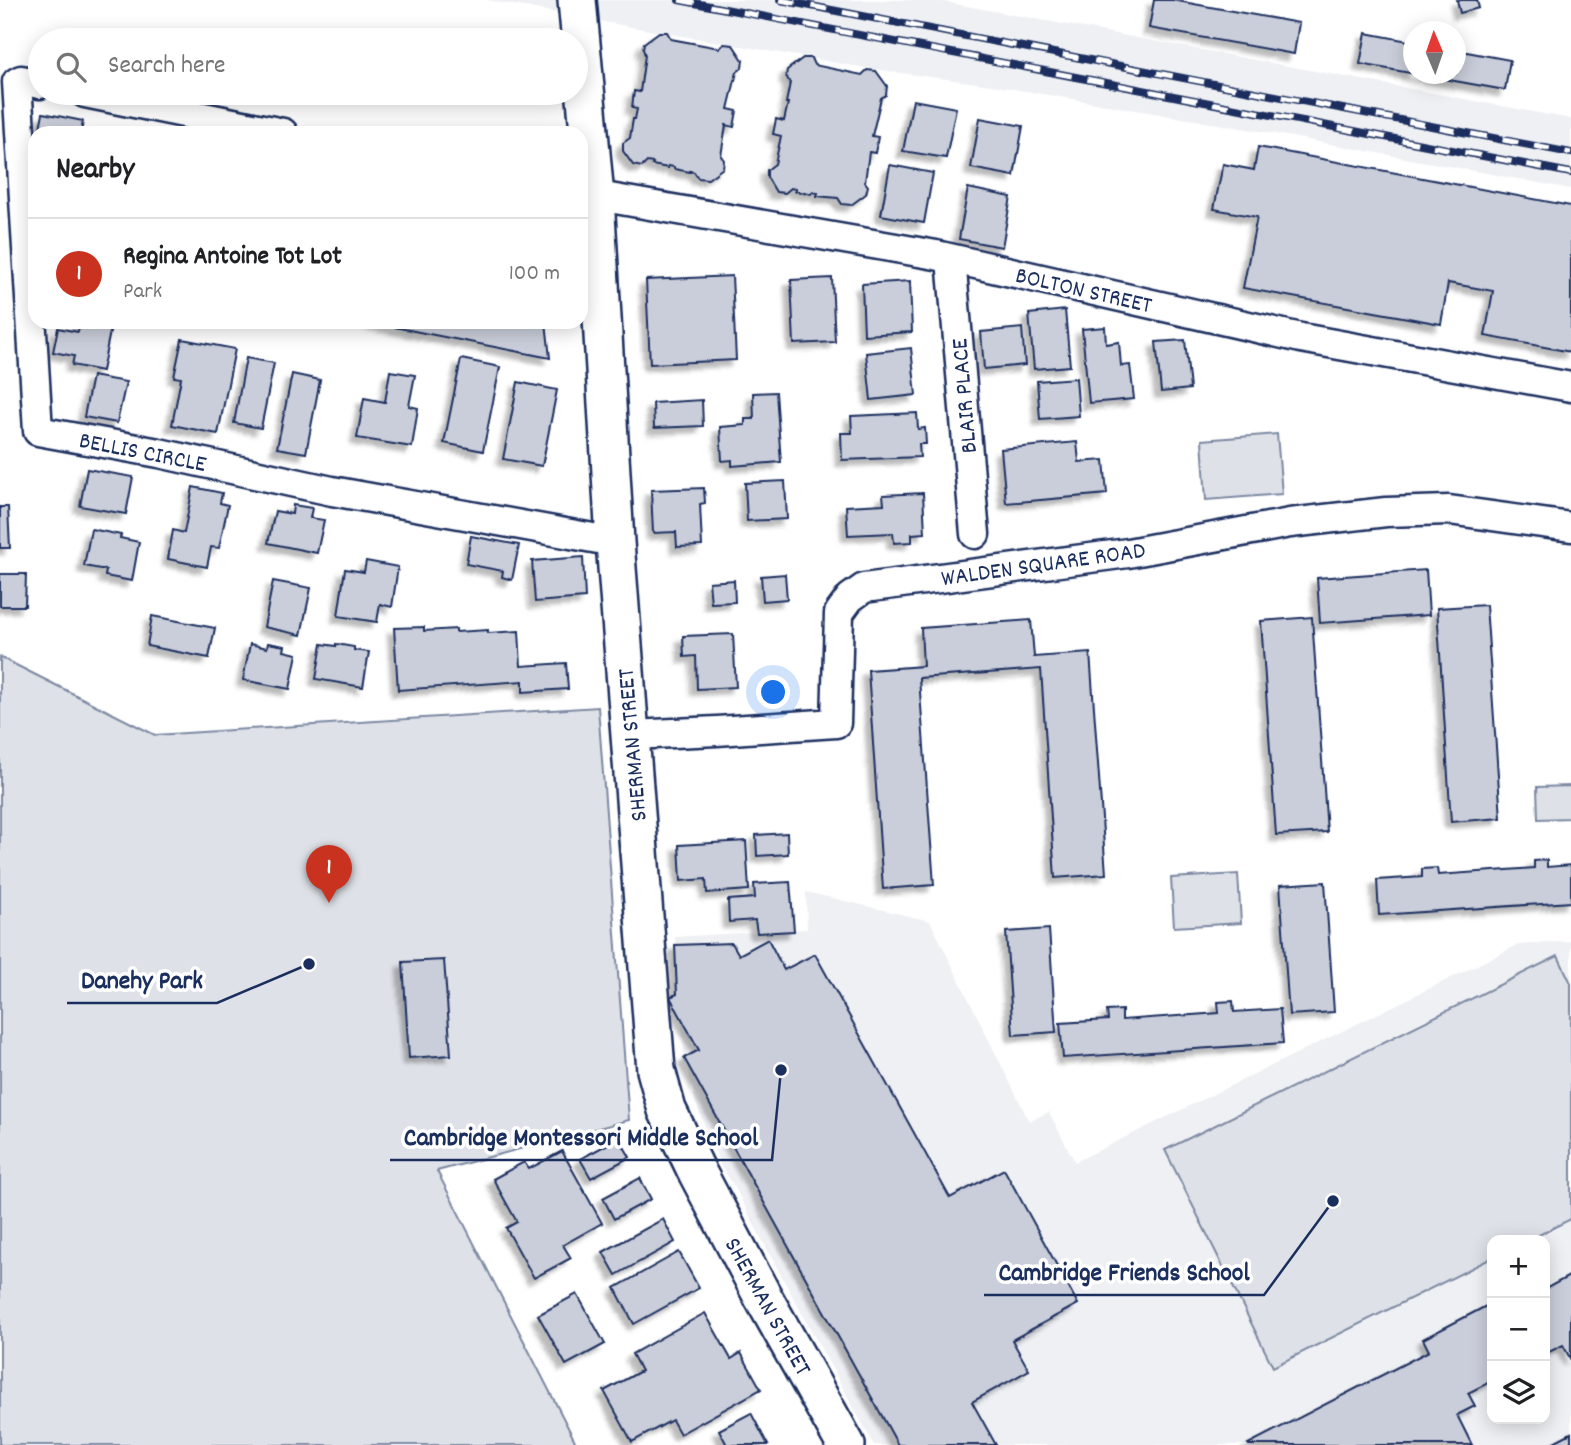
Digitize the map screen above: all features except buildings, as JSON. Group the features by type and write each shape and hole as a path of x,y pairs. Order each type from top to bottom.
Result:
{"street":[{"name":"SHERMAN STREET","path":"577,0 579,28"},
{"name":"BELLIS CIRCLE","path":"28,81 17,82 28,265"},
{"path":"144,105 248,126"},
{"name":"SHERMAN STREET","path":"583,105 584,126"},
{"name":"SHERMAN STREET","path":"588,195 656,1069 667,1110 697,1172 846,1445"},
{"name":"BOLTON STREET","path":"588,195 951,258 1301,338 1571,387"},
{"name":"BLAIR PLACE","path":"951,258 975,534"},
{"name":"BELLIS CIRCLE","path":"32,329 38,431 159,453 332,491 615,542"},
{"name":"WALDEN SQUARE ROAD","path":"631,735 836,723 839,613 849,598 864,588 1128,553 1290,523 1386,512 1448,510 1571,527"}],"shaded area":[{"path":"486,0 932,0 950,3 1571,119 1571,189 1276,134 991,85 872,69"},
{"path":"1277,434 1282,494 1206,500 1202,440"},
{"path":"0,657 155,735 598,707 629,1120 437,1171 577,1445 0,1445"},
{"path":"1571,786 1571,818 1538,819 1537,787"},
{"path":"1238,874 1241,923 1174,927 1171,878"},
{"path":"806,892 930,921 1029,1121 1049,1112 1075,1162 1518,945 1571,941 1571,1445 874,1445 721,1166 696,1104 684,1053 675,937 807,929"},
{"path":"1558,956 1571,983 1571,1219 1539,1235 1487,1235 1487,1260 1273,1367 1165,1150"}],"railway":[{"path":"679,0 1571,173"},
{"path":"780,0 1571,153"}],"place":[{"name":"Regina Antoine Tot Lot","path":"329,903"},
{"name":"Danehy Park","path":"309,964"},
{"name":"Cambridge Montessori Middle School","path":"781,1070"},
{"name":"Cambridge Friends School","path":"1333,1201"}]}
